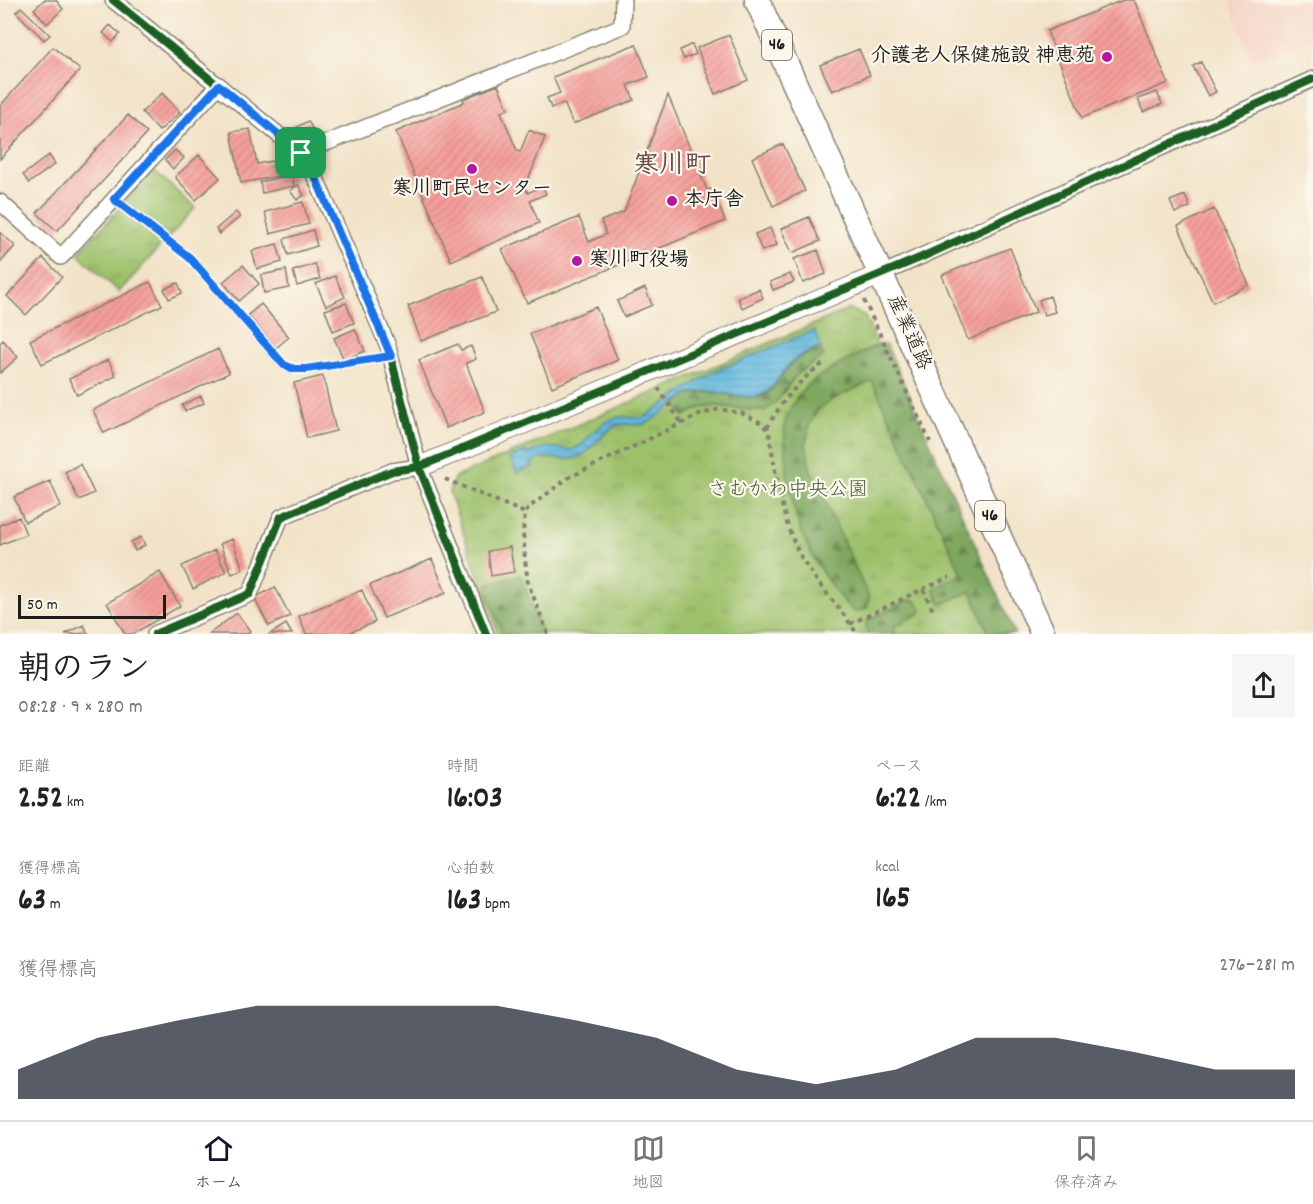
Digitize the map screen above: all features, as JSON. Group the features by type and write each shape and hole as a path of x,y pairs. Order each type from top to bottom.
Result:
{"main road":[{"name":"産業道路","path":"757,0 1043,634"}],"street":[{"path":"113,0 301,153 318,180 391,356 419,467 486,634"},
{"path":"301,153 622,26 623,0"},
{"path":"155,634 250,594 281,516 392,471 419,467 882,274 1313,79"},
{"path":"0,202 61,257 219,85"}],"lane":[{"path":"114,199 190,258 284,365 294,369 306,369 391,356"}],"path":[{"path":"766,428 779,406 796,386 813,370 826,362"},
{"path":"651,371 660,391 681,422"},
{"path":"548,634 528,583 523,532 525,513 542,496 568,478 681,422 719,410 752,417 766,428 787,523 797,550 818,583 857,634"},
{"path":"445,479 525,513"},
{"path":"850,624 950,577"},
{"path":"923,590 933,611"}],"shaded area":[{"path":"1229,0 1313,0 1313,39 1253,62"}],"green space":[{"path":"154,170 195,208 119,292 78,254"},
{"name":"さむかわ中央公園","path":"849,309 864,315 1011,634 498,634 449,491 455,477"},
{"path":"881,344 887,346 1015,634 989,634 971,591 942,604 938,600 934,589 962,574 872,381 833,399 817,411 809,426 806,444 810,468 869,598 867,608 856,612 848,607 825,577 807,544 790,492 784,428 786,418 799,394 813,381 838,365"},
{"path":"820,348 824,356 797,374 777,401 764,411 717,406 700,408 684,416 676,406 683,398 702,392 746,398 762,397 790,365"},
{"path":"521,577 542,634 503,634 486,588 488,584"},
{"path":"909,600 916,601 921,609 920,613 893,627 896,634 869,634 866,626 868,620"}],"water":[{"path":"814,330 821,347 792,362 773,386 761,395 746,397 711,391 693,393 647,423 615,426 580,456 568,459 544,458 517,473 510,458 526,451 529,455 547,447 572,450 583,444 607,421 619,417 643,418 711,373"}],"building":[{"path":"44,0 56,0 63,9 47,24 34,9"},
{"name":"介護老人保健施設 神恵苑","path":"1123,0 1134,0 1168,83 1082,118 1047,31"},
{"path":"21,7 50,35 44,40 16,12"},
{"path":"110,25 120,34 113,42 103,33"},
{"path":"729,35 748,80 715,94 697,48"},
{"path":"636,44 649,77 628,85 634,100 573,124 564,103 551,108 547,98 560,93 553,77"},
{"path":"692,44 696,54 684,59 680,50"},
{"path":"53,47 80,70 0,159 0,106"},
{"path":"859,49 870,75 832,91 820,65"},
{"path":"1201,62 1216,92 1208,96 1193,66"},
{"name":"寒川町民センター","path":"498,85 508,109 501,112 517,151 520,152 529,130 545,137 525,188 528,193 542,186 546,194 530,201 539,223 451,261 396,132 464,102 463,99"},
{"path":"1157,92 1162,104 1143,112 1138,99"},
{"path":"162,93 180,112 159,131 142,112"},
{"name":"本庁舎","path":"668,95 707,190 712,189 725,221 527,303 502,249 579,217 589,242 606,234 601,221 624,212"},
{"path":"128,115 147,133 57,231 37,213"},
{"path":"308,121 312,128 298,135 295,128"},
{"path":"250,129 257,164 282,159 285,175 241,183 231,132"},
{"path":"783,144 805,191 773,206 752,158"},
{"path":"175,150 184,158 173,169 165,160"},
{"path":"49,155 55,164 29,183 23,175"},
{"path":"199,155 220,178 196,200 175,177"},
{"path":"292,175 294,186 262,193 260,182"},
{"path":"298,185 304,195 297,200 290,191"},
{"path":"1185,195 1190,207 1175,213 1170,201"},
{"path":"303,202 309,224 270,234 265,212"},
{"path":"1214,209 1249,285 1213,302 1178,226"},
{"path":"236,212 240,217 219,234 216,229"},
{"path":"809,217 820,241 792,253 781,229"},
{"path":"770,228 777,245 762,251 755,234"},
{"path":"313,230 317,246 288,255 284,239"},
{"path":"0,232 15,246 0,263"},
{"path":"277,244 282,262 257,269 252,251"},
{"path":"1010,248 1036,312 968,340 942,275"},
{"path":"818,250 826,274 803,283 794,259"},
{"path":"43,258 62,277 26,315 7,296"},
{"path":"315,264 320,279 297,286 293,271"},
{"path":"243,265 259,284 239,301 223,282"},
{"path":"286,270 289,288 264,293 261,275"},
{"path":"790,274 794,282 773,290 770,282"},
{"path":"335,276 345,297 326,306 316,284"},
{"path":"482,277 496,312 421,341 408,306"},
{"path":"150,282 162,305 42,364 30,340"},
{"path":"178,283 182,293 169,299 164,289"},
{"path":"645,288 652,305 624,317 617,301"},
{"path":"759,289 763,298 742,308 738,298"},
{"path":"1050,296 1055,312 1044,315 1039,300"},
{"path":"346,303 354,323 333,331 325,310"},
{"path":"261,304 289,337 276,348 248,315"},
{"path":"596,307 618,360 552,387 530,334"},
{"path":"355,329 365,351 344,360 334,338"},
{"path":"3,340 18,357 0,373 0,343"},
{"path":"458,344 461,350 471,346 476,359 466,363 485,412 446,428 419,360"},
{"path":"218,349 229,373 104,433 93,410"},
{"path":"108,360 116,376 77,395 69,379"},
{"path":"323,376 336,431 307,438 294,383"},
{"path":"201,396 204,403 185,411 182,405"},
{"path":"80,464 94,493 79,500 65,472"},
{"path":"50,481 61,506 25,522 14,497"},
{"path":"19,517 26,534 0,545 0,525"},
{"path":"141,537 145,545 135,551 131,542"},
{"path":"232,539 243,569 232,574 220,544"},
{"path":"510,547 514,572 491,576 488,551"},
{"path":"215,550 226,572 193,589 182,566"},
{"path":"432,559 446,593 384,618 370,585"},
{"path":"160,572 180,606 133,634 125,634 107,603"},
{"path":"275,587 290,616 269,626 254,598"},
{"path":"362,590 375,622 346,634 306,634 299,616"},
{"path":"237,613 250,631 247,634 209,634"},
{"path":"286,624 292,634 270,634"},
{"path":"84,625 88,634 65,634"}],"cycle path":[{"path":"113,0 301,153 311,167 388,346 419,467 486,634"},
{"path":"155,634 250,594 281,517 392,471 419,467 922,257 1313,79"}],"place":[{"name":"介護老人保健施設 神恵苑","path":"1107,57"},
{"name":"寒川町民センター","path":"472,169"},
{"name":"本庁舎","path":"672,201"},
{"name":"寒川町役場","path":"577,261"}],"district":[{"name":"寒川町","path":"672,166"}],"route":[{"path":"219,85 301,153 318,180 391,356 306,369 294,369 284,365 190,258 114,199 219,85"}]}
